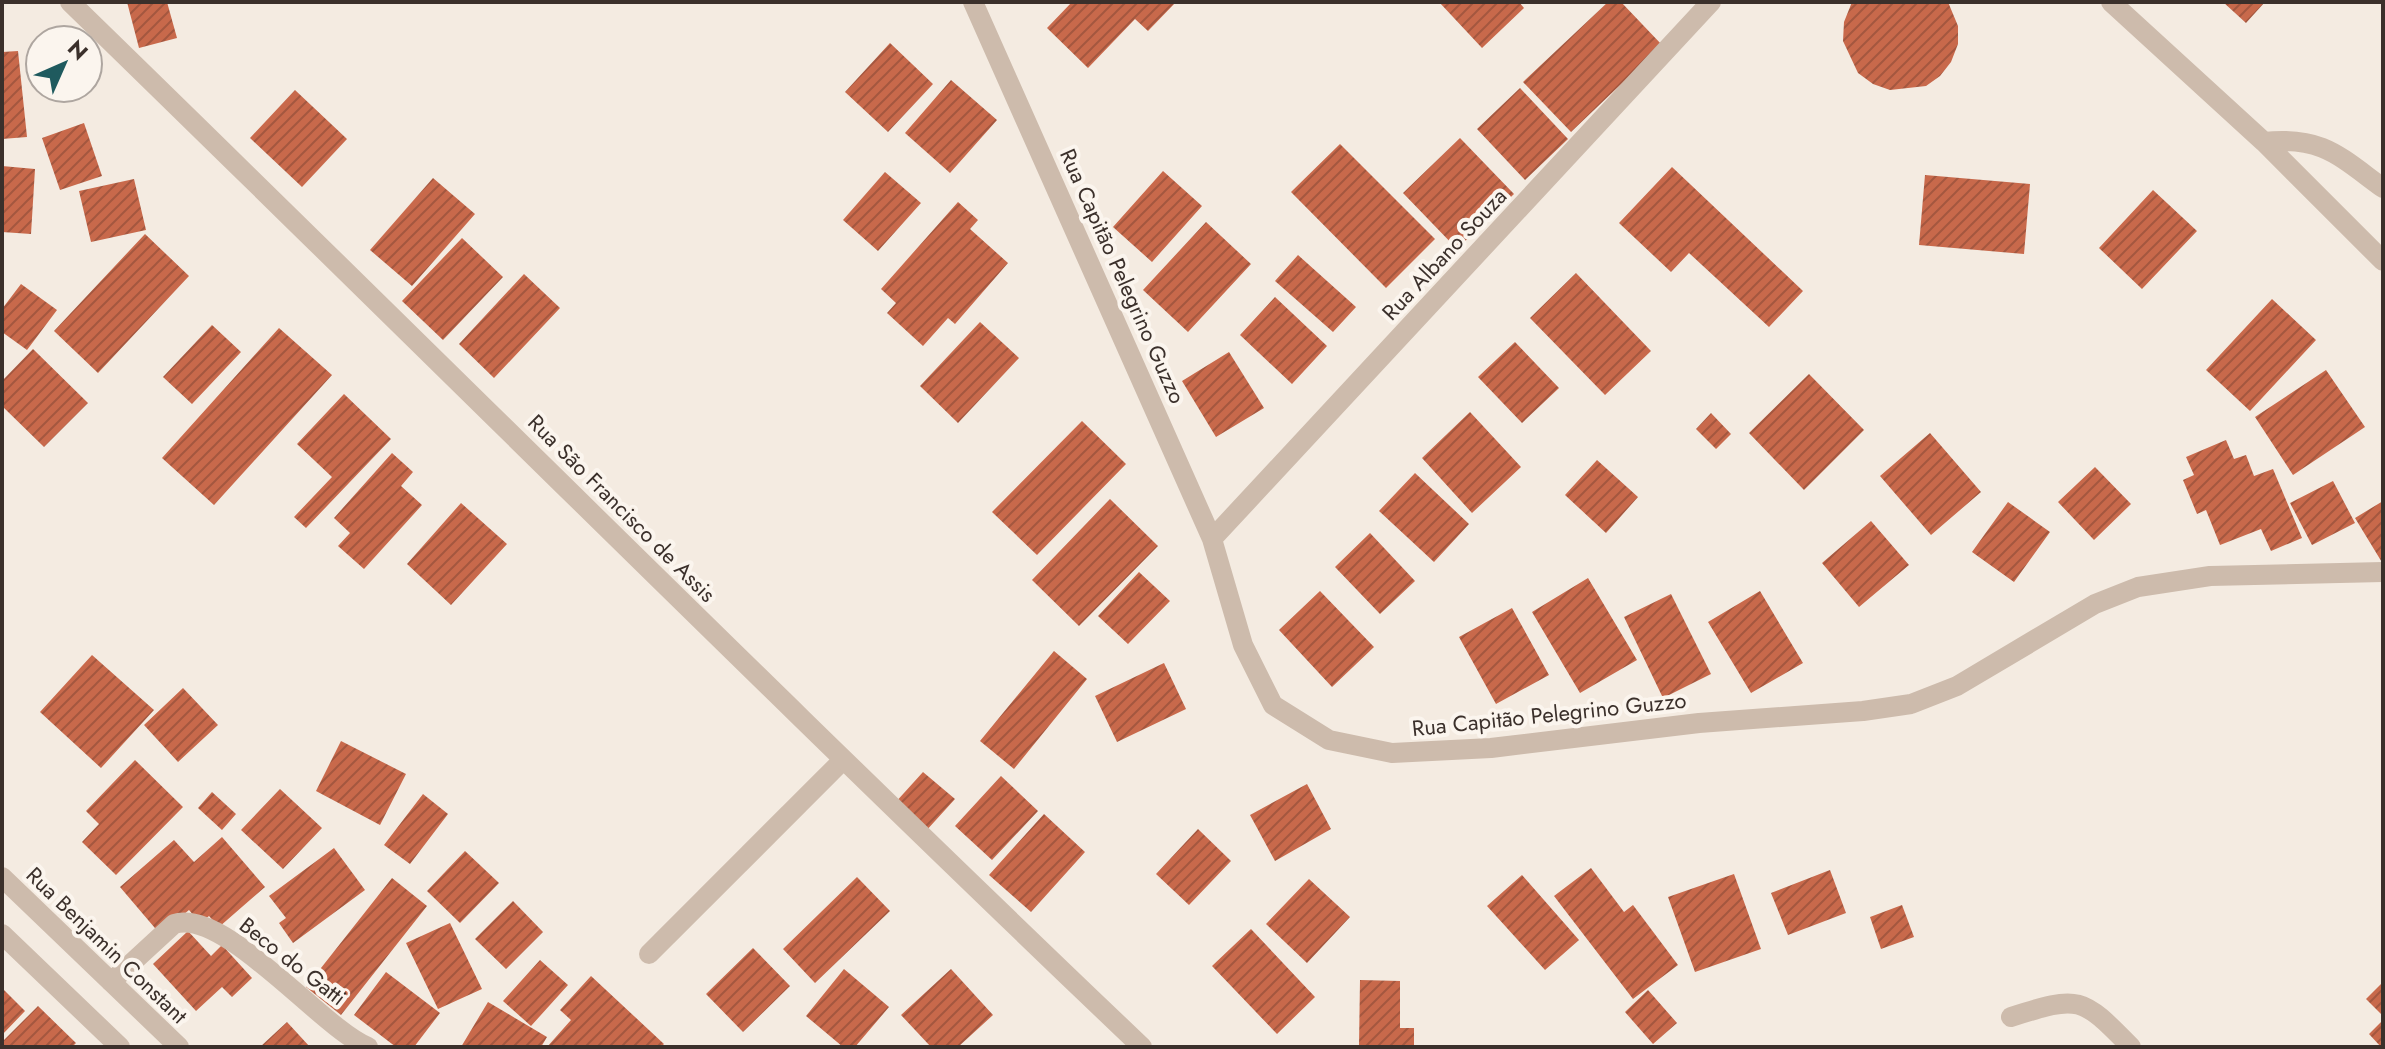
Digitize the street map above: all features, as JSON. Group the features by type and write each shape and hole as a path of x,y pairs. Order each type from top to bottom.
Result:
{"street":[{"name":"Rua São Francisco de Assis","path":"70,2 557,476 842,761 1142,1047"},
{"name":"Rua Capitão Pelegrino Guzzo","path":"973,2 1212,539 1243,645 1273,705 1329,740 1392,753 1491,748 1699,723 1863,711 1911,704 1957,686 2095,604 2138,587 2210,576 2383,572"},
{"name":"Rua Albano Souza","path":"1212,539 1711,2"},
{"path":"2111,2 2264,142 2383,261"},
{"path":"2264,142 2297,139 2334,153 2383,188"},
{"path":"649,954 842,761"},
{"name":"Rua Benjamin Constant","path":"2,877 179,1047"},
{"name":"Beco do Gatti","path":"111,982 174,924 183,922 205,926 232,941 368,1047"},
{"path":"2,934 120,1047"},
{"path":"2011,1017 2057,1003 2075,1002 2094,1009 2131,1047"}],"building":[{"path":"127,2 167,2 177,38 139,48"},
{"path":"1072,2 1176,2 1148,31 1135,19 1088,68 1047,28"},
{"path":"1439,2 1519,2 1524,8 1482,48"},
{"path":"1608,2 1621,2 1662,45 1571,132 1523,82"},
{"path":"1852,2 1948,2 1958,26 1958,44 1951,62 1940,76 1926,86 1890,90 1873,84 1858,73 1843,41 1844,22"},
{"path":"2223,2 2265,2 2246,23"},
{"path":"890,43 933,84 888,132 845,92"},
{"path":"18,51 27,137 2,139 2,52"},
{"path":"951,80 997,120 950,173 905,133"},
{"path":"1520,88 1568,139 1525,180 1477,129"},
{"path":"295,90 347,139 302,187 250,138"},
{"path":"84,123 102,176 60,190 42,138"},
{"path":"1460,138 1514,194 1457,249 1403,193"},
{"path":"1340,144 1435,239 1386,288 1291,192"},
{"path":"2,166 35,169 31,234 2,232"},
{"path":"1672,167 1803,291 1769,327 1689,253 1671,272 1619,223"},
{"path":"1163,171 1202,206 1152,262 1113,227"},
{"path":"885,172 921,203 878,251 843,220"},
{"path":"1925,175 2030,184 2024,254 1919,245"},
{"path":"433,178 475,214 412,286 370,250"},
{"path":"134,179 146,230 91,242 79,191"},
{"path":"2153,190 2197,231 2142,289 2099,248"},
{"path":"958,202 978,220 970,229 1008,263 955,324 948,318 923,346 887,313 896,303 881,289"},
{"path":"1206,222 1251,264 1188,332 1143,290"},
{"path":"145,234 189,276 98,373 54,331"},
{"path":"462,238 503,277 443,340 402,301"},
{"path":"1298,255 1356,307 1333,332 1275,281"},
{"path":"1576,273 1651,351 1605,395 1530,318"},
{"path":"524,274 560,308 494,378 459,344"},
{"path":"21,284 57,310 27,350 2,332 2,309"},
{"path":"1275,297 1327,346 1292,384 1240,335"},
{"path":"2272,299 2316,340 2250,411 2206,370"},
{"path":"980,322 1019,358 958,423 920,386"},
{"path":"212,325 241,352 192,404 163,377"},
{"path":"279,328 332,375 214,505 162,458"},
{"path":"1515,342 1559,388 1522,423 1478,377"},
{"path":"33,349 88,403 44,447 2,406 2,381"},
{"path":"1229,352 1264,408 1216,437 1182,381"},
{"path":"2326,370 2365,427 2293,475 2255,417"},
{"path":"1809,374 1864,430 1804,490 1749,433"},
{"path":"344,394 391,439 306,528 294,517 332,477 297,444"},
{"path":"1470,412 1521,467 1472,513 1422,458"},
{"path":"1711,413 1731,434 1716,449 1696,429"},
{"path":"1082,421 1126,464 1037,555 992,512"},
{"path":"1930,433 1981,492 1931,535 1880,476"},
{"path":"2226,440 2234,459 2246,455 2254,476 2273,469 2302,538 2271,551 2261,529 2220,545 2206,510 2197,514 2183,480 2194,475 2186,457"},
{"path":"392,453 413,472 401,486 422,505 364,569 338,546 350,533 334,518"},
{"path":"1597,460 1638,497 1606,533 1565,495"},
{"path":"2095,467 2131,504 2094,540 2058,502"},
{"path":"1415,473 1469,524 1434,562 1379,511"},
{"path":"2333,481 2355,523 2312,545 2290,503"},
{"path":"1110,499 1158,546 1079,626 1032,580"},
{"path":"2383,501 2383,564 2355,518"},
{"path":"2008,502 2050,532 2014,582 1972,552"},
{"path":"461,503 507,544 451,605 407,564"},
{"path":"1871,521 1909,565 1859,607 1822,563"},
{"path":"1370,533 1415,581 1380,614 1335,567"},
{"path":"1139,572 1170,601 1128,644 1098,616"},
{"path":"1588,578 1637,660 1580,693 1532,612"},
{"path":"1320,591 1374,647 1332,687 1279,630"},
{"path":"1760,591 1803,663 1751,693 1708,622"},
{"path":"1671,594 1711,674 1663,698 1624,617"},
{"path":"1512,608 1549,675 1496,704 1459,637"},
{"path":"1054,651 1087,679 1014,769 980,741"},
{"path":"92,655 154,710 101,768 40,712"},
{"path":"1164,663 1186,709 1117,742 1095,696"},
{"path":"183,688 218,725 178,762 144,725"},
{"path":"341,741 406,774 380,825 316,791"},
{"path":"135,760 183,807 116,875 82,842 99,824 86,811"},
{"path":"923,772 955,799 925,832 894,804"},
{"path":"1001,776 1038,811 992,860 955,826"},
{"path":"1307,784 1331,829 1275,861 1250,815"},
{"path":"280,789 322,828 283,869 241,830"},
{"path":"212,792 236,814 222,830 198,808"},
{"path":"423,794 448,814 410,864 384,845"},
{"path":"1044,814 1085,852 1031,912 989,875"},
{"path":"1198,829 1231,861 1189,905 1156,874"},
{"path":"222,837 265,887 219,927 209,916 200,923 189,910 160,934 120,887 174,840 194,862"},
{"path":"334,848 365,890 293,943 279,923 286,918 269,896"},
{"path":"465,851 499,883 460,923 427,891"},
{"path":"1591,868 1624,912 1633,905 1678,965 1633,999 1554,896"},
{"path":"1830,870 1846,913 1788,935 1771,893"},
{"path":"1734,874 1761,949 1695,972 1668,897"},
{"path":"1522,875 1579,940 1545,970 1487,906"},
{"path":"857,877 890,911 815,983 783,949"},
{"path":"392,878 427,906 341,1015 306,987"},
{"path":"1309,879 1350,917 1307,963 1266,924"},
{"path":"513,901 543,932 506,969 475,939"},
{"path":"1902,905 1914,937 1881,949 1870,917"},
{"path":"450,923 482,989 438,1009 406,943"},
{"path":"1251,929 1315,997 1277,1034 1212,966"},
{"path":"188,931 211,956 222,945 252,978 232,997 222,987 196,1011 153,964"},
{"path":"753,948 790,986 743,1032 706,994"},
{"path":"540,960 568,985 531,1026 503,1001"},
{"path":"844,969 889,1007 855,1047 843,1047 806,1016"},
{"path":"951,969 993,1015 958,1047 931,1047 901,1015"},
{"path":"386,972 440,1013 414,1047 396,1047 354,1015"},
{"path":"591,976 664,1044 661,1047 547,1047 571,1020 560,1010"},
{"path":"1360,980 1400,981 1400,1028 1414,1028 1414,1047 1359,1047"},
{"path":"2383,982 2383,1016 2366,999"},
{"path":"2,988 25,1011 2,1035"},
{"path":"1648,990 1677,1023 1653,1044 1625,1012"},
{"path":"488,1002 547,1037 541,1047 461,1047"},
{"path":"38,1006 76,1043 72,1047 2,1047 2,1042"},
{"path":"2383,1020 2383,1047 2381,1047 2369,1034"},
{"path":"287,1022 310,1047 260,1047"}]}
